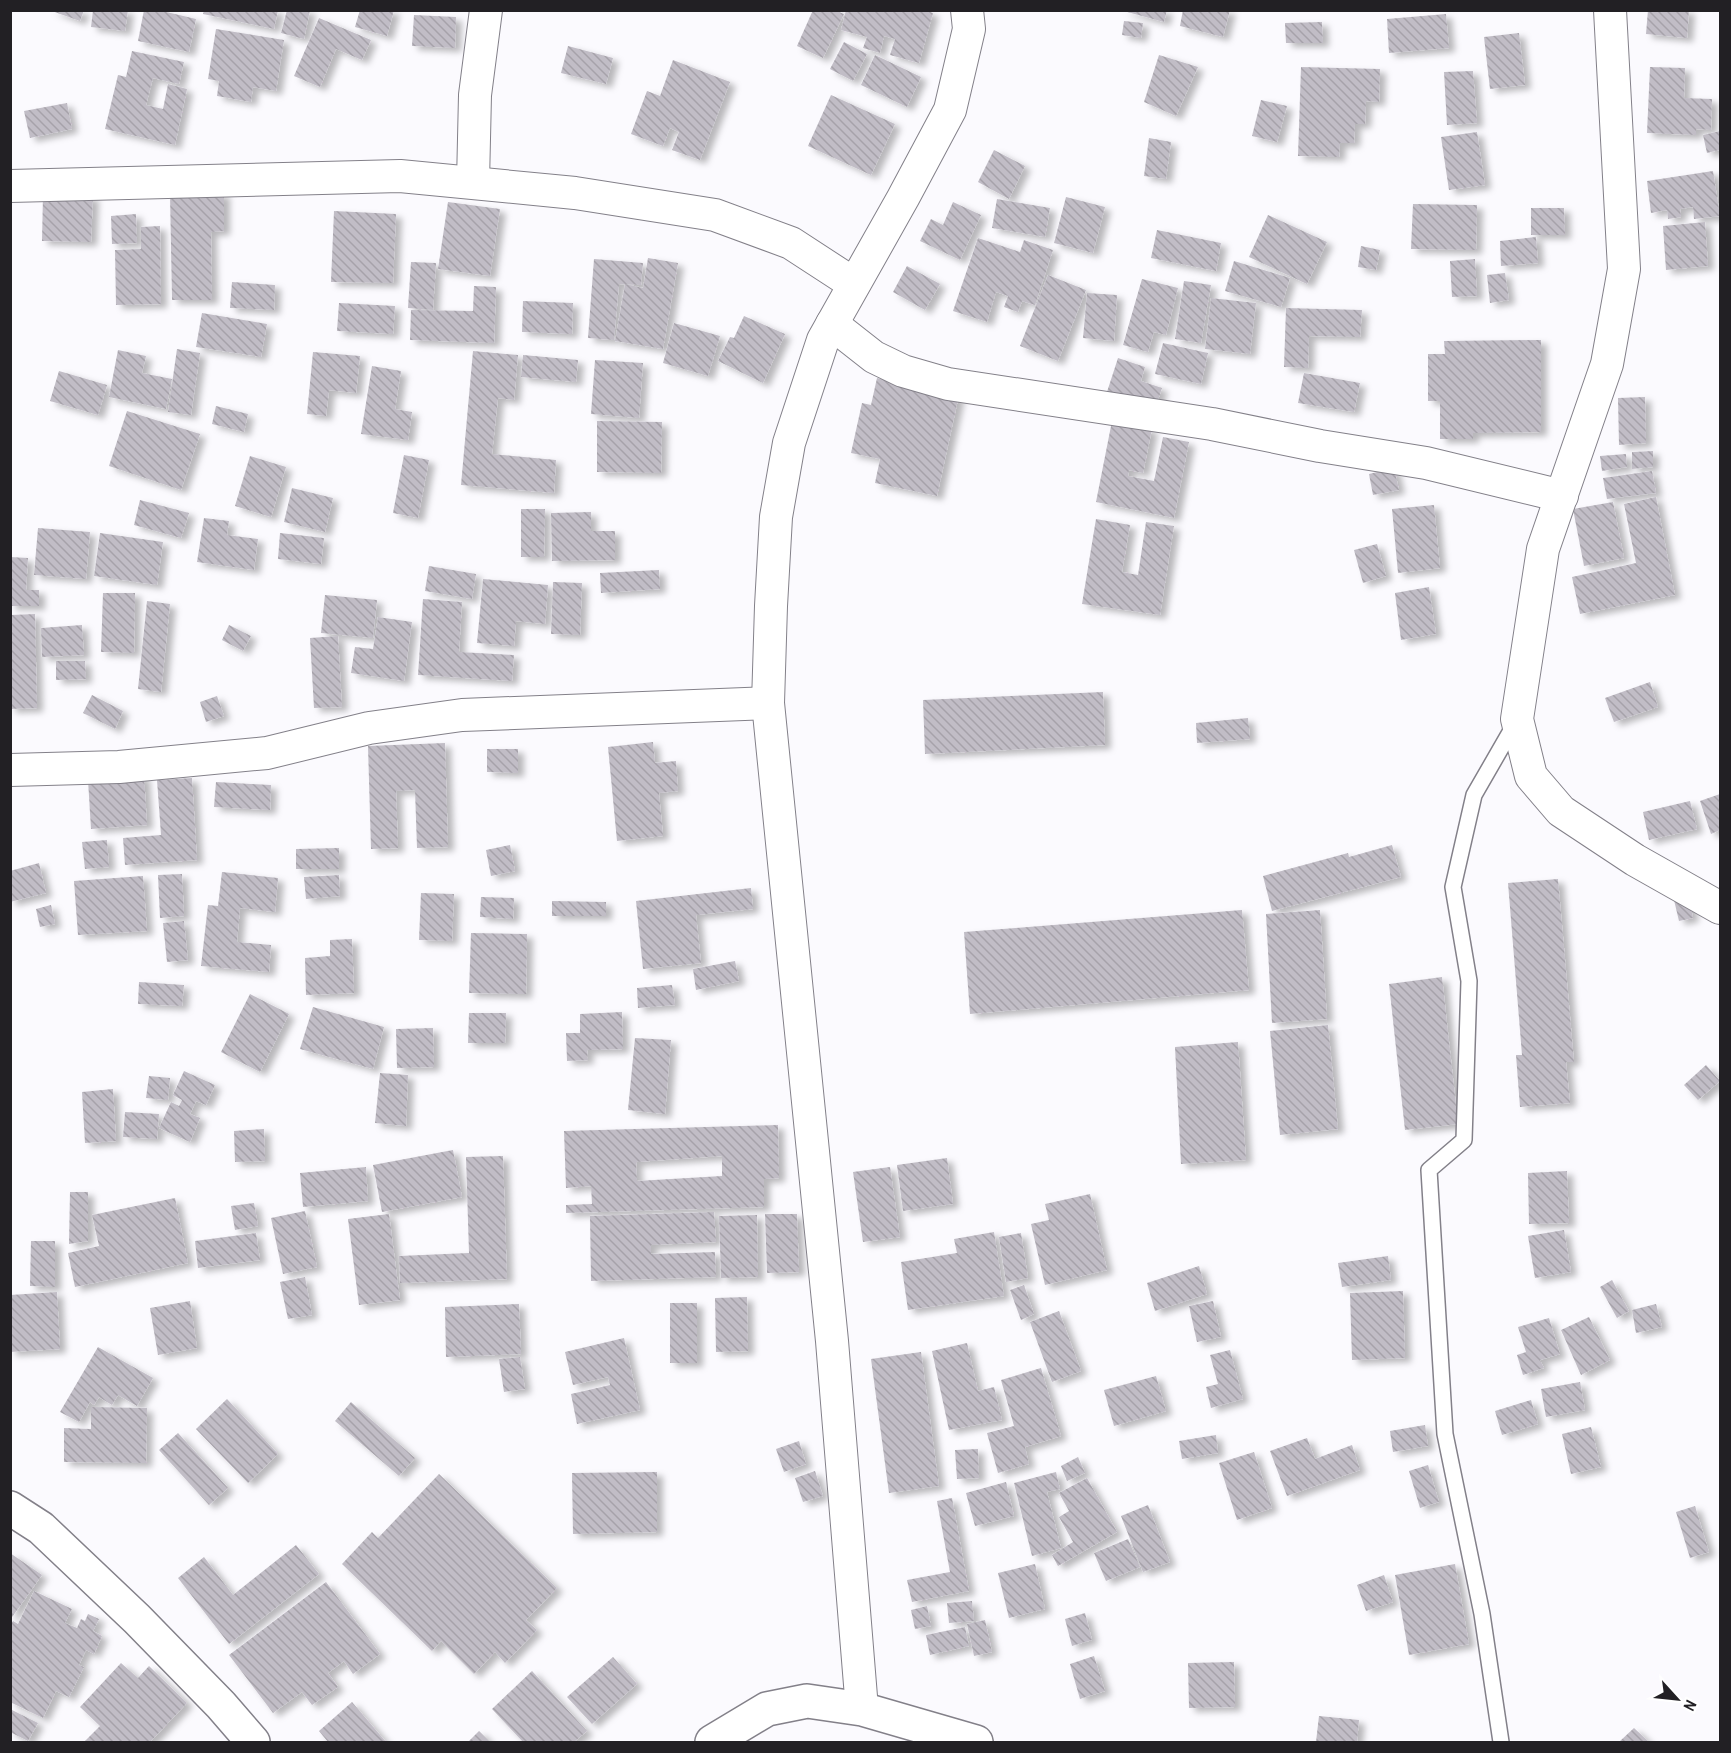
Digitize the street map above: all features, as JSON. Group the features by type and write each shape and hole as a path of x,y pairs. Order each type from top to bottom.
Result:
{"main road":[{"path":"10,1508 41,1528 137,1619 221,1705 253,1743"},
{"path":"712,1743 767,1709 807,1701 862,1709 976,1743"}],"street":[{"path":"473,182 475,95 486,10"},
{"path":"862,1709 832,1341 768,703 776,517 789,443 823,340 950,110 969,28 967,10"},
{"path":"1610,10 1624,269 1607,364 1543,549 1517,719 1531,776 1561,811 1635,860 1720,908"},
{"path":"10,186 400,176 574,193 716,215 791,243 854,284"},
{"path":"832,324 874,357 903,371 948,384 1212,424 1320,446 1426,463 1562,496"},
{"path":"10,770 119,767 267,753 369,728 462,715 768,703"}],"lane":[{"path":"1501,1743 1482,1614 1445,1434 1429,1170 1464,1140 1469,981 1453,887 1474,795 1517,719"}],"building":[{"path":"49,10 84,10 80,21"},
{"path":"93,10 128,10 125,31 91,27"},
{"path":"144,10 158,10 196,19 189,52 138,41"},
{"path":"204,10 278,10 274,29 203,14"},
{"path":"287,10 310,10 304,39 281,33"},
{"path":"360,10 394,10 387,36 355,27"},
{"path":"813,10 839,10 844,14 823,58 797,46"},
{"path":"846,10 924,10 933,13 919,63 890,55 895,39 884,36 880,53 863,48 867,37 841,30"},
{"path":"1120,10 1167,10 1164,22"},
{"path":"1183,10 1230,10 1223,37 1180,26"},
{"path":"1648,10 1689,10 1687,38 1646,34"},
{"path":"1446,14 1449,48 1389,53 1387,19"},
{"path":"414,15 456,17 455,48 412,46"},
{"path":"319,18 371,40 362,60 336,49 320,87 294,76"},
{"path":"1124,21 1143,23 1141,38 1122,35"},
{"path":"1322,22 1323,43 1286,43 1285,23"},
{"path":"216,29 284,40 276,91 253,87 251,102 217,96 219,81 208,79"},
{"path":"1519,33 1525,85 1490,89 1484,37"},
{"path":"844,42 867,54 853,81 830,69"},
{"path":"568,46 613,58 606,84 561,73"},
{"path":"132,51 184,62 179,84 153,78 146,105 163,109 168,84 187,89 175,145 105,129 118,75 126,77"},
{"path":"875,55 921,77 907,107 861,85"},
{"path":"1159,55 1198,67 1176,116 1144,102"},
{"path":"673,60 730,82 700,160 672,150 679,132 670,128 663,146 631,134 647,91 660,96"},
{"path":"1301,67 1380,69 1379,102 1366,101 1365,124 1355,124 1354,143 1340,143 1339,157 1298,156"},
{"path":"1650,67 1685,68 1684,98 1712,99 1711,130 1696,129 1696,135 1647,133"},
{"path":"1473,71 1477,123 1447,125 1444,72"},
{"path":"831,95 895,124 871,175 808,146"},
{"path":"1261,100 1287,106 1277,142 1252,136"},
{"path":"67,103 72,129 30,138 24,111"},
{"path":"1720,131 1720,155 1719,150 1707,153 1703,135"},
{"path":"1477,132 1485,185 1449,190 1441,137"},
{"path":"1149,138 1171,142 1166,179 1144,176"},
{"path":"994,150 1025,166 1009,199 978,182"},
{"path":"1713,171 1720,216 1694,219 1693,207 1680,209 1681,217 1668,219 1667,210 1651,213 1647,181"},
{"path":"224,193 224,231 211,232 212,300 172,300 170,194"},
{"path":"43,195 93,196 91,242 42,241"},
{"path":"1066,197 1105,207 1093,253 1054,243"},
{"path":"997,199 1050,208 1045,237 992,228"},
{"path":"448,202 500,209 490,276 438,269"},
{"path":"953,202 981,215 960,260 920,241 931,219 943,225"},
{"path":"1413,204 1477,205 1476,250 1411,249"},
{"path":"1531,208 1564,208 1565,235 1531,235"},
{"path":"334,211 396,214 393,283 331,282"},
{"path":"136,214 137,243 112,244 111,216"},
{"path":"1268,215 1327,242 1307,284 1249,257"},
{"path":"1705,222 1708,266 1666,270 1663,226"},
{"path":"160,226 161,304 116,305 115,250 141,249 141,227"},
{"path":"1157,230 1221,243 1216,271 1151,258"},
{"path":"1536,237 1538,263 1501,266 1500,241"},
{"path":"978,238 1020,252 1024,240 1053,250 1035,305 1022,301 1018,312 1004,307 1008,296 996,292 987,322 953,311"},
{"path":"1361,246 1380,250 1376,270 1358,267"},
{"path":"648,258 678,263 663,349 615,341 625,284 643,288"},
{"path":"594,259 643,263 641,285 619,284 614,340 588,338"},
{"path":"1475,259 1477,296 1452,297 1450,261"},
{"path":"1234,261 1290,278 1281,307 1225,291"},
{"path":"411,262 436,263 433,310 408,308"},
{"path":"907,266 940,284 925,310 893,292"},
{"path":"1505,273 1509,300 1490,303 1487,275"},
{"path":"1048,275 1086,290 1058,361 1020,346"},
{"path":"1142,279 1178,288 1166,335 1154,332 1148,352 1123,345"},
{"path":"1184,281 1211,285 1201,343 1175,339"},
{"path":"232,282 275,285 274,310 230,308"},
{"path":"474,286 496,287 494,343 410,340 411,310 473,311"},
{"path":"1087,293 1117,295 1114,341 1083,338"},
{"path":"1211,298 1256,303 1250,354 1205,349"},
{"path":"523,301 573,303 572,334 522,332"},
{"path":"339,303 395,306 393,334 337,331"},
{"path":"1286,308 1362,310 1360,337 1309,336 1308,368 1284,367"},
{"path":"202,313 267,324 261,357 196,347"},
{"path":"744,316 785,334 763,383 718,361 730,337 734,338"},
{"path":"674,323 720,336 708,376 663,363"},
{"path":"1541,340 1541,432 1473,433 1473,439 1440,439 1440,401 1428,401 1428,354 1445,354 1444,341"},
{"path":"1163,343 1208,353 1201,384 1155,374"},
{"path":"177,349 200,353 191,415 168,412"},
{"path":"118,350 146,356 142,373 172,379 166,409 109,397"},
{"path":"473,351 518,355 514,400 498,398 492,454 556,460 554,493 461,485"},
{"path":"313,352 360,356 356,393 329,390 326,416 307,414"},
{"path":"523,355 578,360 576,382 521,377"},
{"path":"1118,358 1145,367 1141,381 1162,388 1155,409 1106,395"},
{"path":"595,360 643,363 639,418 591,414"},
{"path":"372,366 401,371 395,409 412,412 408,440 361,434"},
{"path":"59,371 107,385 98,415 50,401"},
{"path":"1304,373 1360,383 1354,412 1298,403"},
{"path":"877,378 959,395 937,496 875,483 880,459 851,453 862,403 871,405"},
{"path":"1645,397 1646,443 1619,445 1618,398"},
{"path":"216,406 248,414 244,432 212,424"},
{"path":"127,411 200,434 181,490 109,466"},
{"path":"597,421 662,422 661,473 597,472"},
{"path":"1112,421 1152,429 1143,473 1129,470 1128,476 1154,481 1163,437 1189,442 1174,518 1096,502"},
{"path":"1653,451 1653,467 1632,469 1632,452"},
{"path":"1626,454 1627,467 1602,471 1600,456"},
{"path":"404,455 429,460 418,518 393,513"},
{"path":"250,456 286,467 271,517 235,506"},
{"path":"1394,468 1399,490 1373,495 1369,474"},
{"path":"1652,471 1656,493 1607,499 1603,478"},
{"path":"292,488 333,498 325,532 284,522"},
{"path":"1656,497 1675,595 1580,614 1572,577 1636,563 1624,504"},
{"path":"140,500 189,513 181,538 134,525"},
{"path":"1613,502 1624,558 1584,566 1573,509"},
{"path":"1434,505 1440,568 1398,573 1392,509"},
{"path":"521,509 545,509 544,557 521,557"},
{"path":"591,512 591,531 615,531 615,560 552,561 551,513"},
{"path":"204,518 229,521 227,535 258,539 254,570 197,562"},
{"path":"1096,519 1130,525 1122,572 1138,575 1146,522 1174,526 1160,615 1082,604"},
{"path":"38,528 90,532 86,579 34,575"},
{"path":"100,533 163,542 157,585 94,576"},
{"path":"280,533 324,538 321,564 278,559"},
{"path":"1377,544 1386,576 1363,583 1354,550"},
{"path":"10,557 28,558 26,590 39,590 39,606 10,606"},
{"path":"429,566 476,574 472,599 425,591"},
{"path":"659,570 660,589 601,593 600,573"},
{"path":"483,579 548,585 545,624 516,621 514,646 477,643"},
{"path":"553,582 582,583 580,635 551,634"},
{"path":"1429,587 1436,634 1401,640 1395,593"},
{"path":"103,593 135,593 134,653 101,652"},
{"path":"325,595 377,600 373,638 321,633"},
{"path":"423,599 462,602 459,652 514,655 512,681 418,675"},
{"path":"147,601 170,604 161,692 138,689"},
{"path":"35,614 37,708 10,709 10,615"},
{"path":"378,617 412,622 404,681 351,673 355,647 373,649"},
{"path":"82,625 84,655 42,657 41,628"},
{"path":"229,625 251,636 243,651 222,640"},
{"path":"338,636 342,707 314,708 310,638"},
{"path":"56,661 85,661 86,679 56,680"},
{"path":"1650,682 1658,707 1614,722 1605,698"},
{"path":"1103,692 1105,745 925,754 923,700"},
{"path":"92,695 123,711 115,729 83,713"},
{"path":"217,696 224,716 206,722 200,702"},
{"path":"1248,718 1250,739 1197,743 1196,723"},
{"path":"653,742 655,763 676,761 678,791 659,793 663,836 617,841 608,747"},
{"path":"445,743 448,847 417,848 415,790 396,791 398,848 371,849 368,746"},
{"path":"487,749 518,749 518,773 487,772"},
{"path":"144,775 147,825 91,829 88,780"},
{"path":"192,778 197,860 125,865 123,838 161,835 157,780"},
{"path":"216,782 271,785 270,810 214,807"},
{"path":"1720,794 1720,830 1711,834 1700,801"},
{"path":"1690,801 1697,829 1649,840 1643,812"},
{"path":"107,840 109,867 85,869 82,842"},
{"path":"510,845 515,871 491,876 486,850"},
{"path":"1392,845 1401,877 1272,911 1263,876 1348,853 1349,857"},
{"path":"339,848 339,869 296,869 296,849"},
{"path":"39,863 46,893 10,902 10,871"},
{"path":"222,872 278,878 275,912 240,908 237,942 271,945 269,972 201,966 208,905 218,906"},
{"path":"182,874 184,916 160,918 158,875"},
{"path":"339,875 340,896 306,899 304,877"},
{"path":"143,876 147,931 78,935 74,881"},
{"path":"1558,879 1574,1062 1566,1062 1570,1103 1520,1107 1516,1055 1522,1055 1508,883"},
{"path":"751,888 753,909 696,915 701,963 643,969 636,901"},
{"path":"421,893 454,894 452,941 419,940"},
{"path":"481,897 514,898 513,919 480,917"},
{"path":"1689,898 1693,918 1679,921 1674,900"},
{"path":"552,901 606,902 606,916 552,916"},
{"path":"51,905 55,924 40,927 36,909"},
{"path":"1242,910 1249,990 970,1014 964,932"},
{"path":"1320,910 1327,1019 1272,1023 1266,914"},
{"path":"184,921 188,960 167,962 163,923"},
{"path":"471,933 527,934 526,994 469,993"},
{"path":"352,939 354,993 306,995 305,958 330,956 330,940"},
{"path":"735,961 739,981 696,990 693,969"},
{"path":"1442,977 1458,1124 1405,1130 1389,984"},
{"path":"139,982 184,985 182,1006 138,1004"},
{"path":"672,985 675,1005 638,1008 637,988"},
{"path":"250,994 289,1014 260,1072 221,1052"},
{"path":"313,1007 384,1027 373,1069 300,1049"},
{"path":"622,1012 623,1049 587,1050 588,1060 567,1061 566,1033 580,1033 580,1014"},
{"path":"469,1013 506,1013 505,1043 468,1043"},
{"path":"1328,1025 1338,1129 1280,1135 1270,1031"},
{"path":"433,1028 434,1067 397,1068 396,1029"},
{"path":"635,1038 671,1040 665,1114 628,1110"},
{"path":"1238,1042 1246,1160 1181,1164 1175,1047"},
{"path":"1706,1065 1720,1081 1698,1100 1684,1085"},
{"path":"184,1071 215,1085 206,1105 196,1101 190,1114 200,1118 190,1142 159,1128 171,1102 179,1106 182,1100 173,1095"},
{"path":"380,1073 408,1075 406,1126 375,1123"},
{"path":"149,1076 170,1078 168,1100 146,1098"},
{"path":"113,1089 116,1141 85,1143 82,1092"},
{"path":"125,1112 159,1114 157,1139 123,1137"},
{"path":"778,1125 779,1178 764,1179 764,1207 566,1213 566,1205 592,1204 591,1186 566,1188 564,1131","holes":["722,1156 722,1176 637,1181 636,1162"]},
{"path":"264,1129 265,1161 235,1162 234,1131"},
{"path":"453,1150 462,1197 382,1212 373,1165"},
{"path":"503,1156 507,1279 400,1283 399,1256 469,1253 466,1157"},
{"path":"947,1158 953,1204 903,1211 897,1165"},
{"path":"366,1167 368,1201 303,1207 300,1173"},
{"path":"890,1167 900,1237 863,1242 853,1172"},
{"path":"1567,1171 1569,1223 1529,1224 1528,1173"},
{"path":"70,1192 88,1192 88,1241 69,1244"},
{"path":"1090,1194 1107,1270 1045,1285 1031,1224 1049,1220 1045,1204"},
{"path":"175,1198 188,1263 75,1287 68,1253 99,1246 92,1215"},
{"path":"254,1203 258,1226 235,1230 231,1206"},
{"path":"305,1211 317,1267 283,1274 271,1218"},
{"path":"714,1212 716,1242 651,1245 651,1254 715,1252 716,1277 591,1281 590,1216"},
{"path":"389,1214 400,1300 359,1305 348,1219"},
{"path":"765,1214 797,1214 799,1272 767,1273"},
{"path":"757,1215 758,1277 721,1278 719,1216"},
{"path":"1564,1230 1571,1272 1535,1278 1528,1236"},
{"path":"994,1232 1004,1296 908,1310 901,1262 957,1253 954,1239"},
{"path":"256,1233 260,1260 198,1268 195,1241"},
{"path":"1021,1233 1028,1278 1006,1282 999,1237"},
{"path":"31,1241 55,1241 55,1287 30,1286"},
{"path":"1388,1256 1391,1280 1342,1287 1338,1263"},
{"path":"1199,1266 1207,1294 1155,1311 1147,1283"},
{"path":"305,1277 312,1315 288,1319 280,1282"},
{"path":"1612,1280 1629,1311 1617,1318 1600,1287"},
{"path":"1024,1285 1034,1314 1021,1320 1010,1290"},
{"path":"1403,1291 1405,1358 1352,1360 1350,1293"},
{"path":"57,1292 60,1349 10,1352 10,1295"},
{"path":"747,1297 748,1351 716,1352 715,1298"},
{"path":"190,1301 197,1348 158,1355 150,1308"},
{"path":"1213,1301 1221,1337 1197,1342 1189,1306"},
{"path":"670,1303 697,1303 697,1363 670,1363"},
{"path":"519,1304 521,1354 446,1357 445,1307"},
{"path":"1656,1304 1662,1327 1636,1333 1632,1310"},
{"path":"1059,1311 1081,1371 1052,1382 1030,1322"},
{"path":"1589,1317 1610,1360 1581,1375 1561,1330"},
{"path":"1549,1318 1560,1354 1540,1360 1544,1368 1523,1375 1517,1355 1526,1352 1518,1327"},
{"path":"624,1338 640,1410 577,1424 571,1394 610,1385 608,1377 573,1385 565,1352"},
{"path":"967,1343 978,1391 994,1387 1002,1420 949,1430 932,1351"},
{"path":"98,1347 153,1378 137,1406 118,1395 112,1405 99,1397 94,1405 90,1402 79,1422 60,1412"},
{"path":"1230,1350 1243,1399 1211,1408 1206,1387 1218,1384 1210,1355"},
{"path":"921,1352 939,1486 889,1493 871,1359"},
{"path":"520,1357 525,1389 504,1392 499,1359"},
{"path":"1041,1368 1061,1436 1025,1447 1029,1464 998,1473 987,1433 1014,1426 1001,1380"},
{"path":"1156,1376 1166,1411 1114,1426 1104,1390"},
{"path":"1580,1382 1585,1410 1546,1417 1541,1389"},
{"path":"227,1399 278,1454 248,1483 196,1429"},
{"path":"1531,1400 1538,1424 1502,1435 1495,1411"},
{"path":"351,1402 415,1458 399,1476 335,1421"},
{"path":"91,1407 147,1408 146,1463 64,1462 64,1428 91,1429"},
{"path":"1425,1425 1428,1446 1393,1452 1390,1431"},
{"path":"1591,1427 1601,1467 1571,1474 1562,1434"},
{"path":"178,1433 228,1488 209,1505 159,1450"},
{"path":"1216,1435 1218,1453 1182,1459 1179,1441"},
{"path":"1307,1438 1315,1459 1352,1445 1360,1470 1287,1496 1270,1451"},
{"path":"799,1441 806,1464 784,1472 776,1449"},
{"path":"978,1449 979,1478 957,1479 955,1450"},
{"path":"1254,1452 1272,1508 1237,1520 1219,1463"},
{"path":"1078,1457 1085,1473 1067,1481 1061,1466"},
{"path":"1428,1465 1439,1502 1420,1508 1409,1471"},
{"path":"815,1471 823,1496 803,1502 795,1478"},
{"path":"657,1472 657,1532 573,1534 572,1473"},
{"path":"1056,1472 1060,1489 1047,1492 1061,1548 1032,1556 1014,1483"},
{"path":"439,1474 557,1588 526,1620 537,1630 505,1663 495,1652 474,1674 441,1641 432,1651 342,1564 372,1532 378,1538"},
{"path":"1087,1478 1117,1532 1058,1566 1052,1555 1073,1542 1059,1517 1069,1511 1059,1493"},
{"path":"1006,1482 1014,1516 975,1526 966,1493"},
{"path":"952,1498 969,1591 912,1602 907,1580 950,1572 937,1501"},
{"path":"1148,1505 1170,1562 1143,1572 1121,1516"},
{"path":"1695,1506 1709,1552 1690,1558 1676,1512"},
{"path":"1128,1539 1140,1567 1106,1581 1094,1553"},
{"path":"296,1545 319,1574 229,1644 178,1578 204,1557 233,1595"},
{"path":"10,1553 42,1575 10,1620"},
{"path":"1035,1564 1045,1609 1009,1618 998,1573"},
{"path":"1455,1564 1469,1644 1409,1655 1395,1575"},
{"path":"1384,1575 1393,1602 1366,1611 1357,1585"},
{"path":"326,1582 380,1654 353,1674 344,1661 328,1673 338,1687 312,1705 302,1692 273,1713 229,1655"},
{"path":"34,1591 72,1609 65,1623 77,1628 81,1619 85,1621 88,1614 99,1619 93,1631 102,1636 94,1654 86,1650 79,1665 84,1667 69,1697 56,1691 43,1718 10,1702 10,1625 13,1621 18,1624"},
{"path":"972,1601 974,1621 949,1623 947,1603"},
{"path":"927,1606 931,1626 915,1629 911,1610"},
{"path":"1085,1613 1092,1640 1072,1646 1065,1619"},
{"path":"985,1620 992,1652 974,1656 967,1624"},
{"path":"965,1627 969,1646 930,1655 926,1635"},
{"path":"1094,1656 1105,1691 1080,1699 1070,1664"},
{"path":"613,1657 637,1684 592,1724 567,1697"},
{"path":"1234,1662 1235,1707 1189,1708 1188,1663"},
{"path":"121,1663 138,1678 149,1666 187,1703 150,1742 84,1742 100,1726 80,1707"},
{"path":"532,1671 587,1731 574,1742 523,1742 492,1709"},
{"path":"352,1702 386,1742 328,1742 319,1731"},
{"path":"10,1709 38,1723 28,1741 10,1732"},
{"path":"1319,1716 1359,1720 1357,1742 1316,1742"},
{"path":"1634,1728 1649,1742 1619,1742"},
{"path":"479,1731 490,1742 468,1742"}]}
